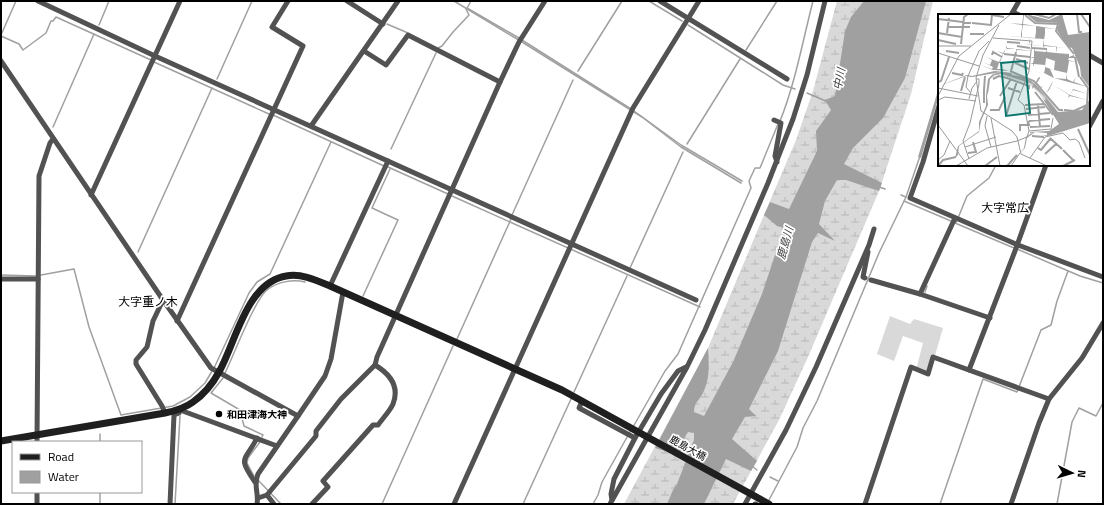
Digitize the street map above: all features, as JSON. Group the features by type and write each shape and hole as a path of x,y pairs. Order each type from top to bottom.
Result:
{"street":[{"path":"38,1 39,3 154,59 312,126 449,193 512,217 696,300"},
{"path":"91,195 180,1"},
{"path":"178,321 303,46 272,27 288,1"},
{"path":"346,1 383,24"},
{"path":"312,126 398,1"},
{"path":"257,501 269,492 316,436 316,432 341,399 375,365 377,357 449,193 500,82 521,40 545,1"},
{"path":"660,1 787,79"},
{"path":"454,504 632,110 700,1"},
{"path":"611,502 687,367 711,315 793,119 807,75 825,1"},
{"path":"1012,13 1019,1"},
{"path":"364,51 386,65 408,35 500,82"},
{"path":"1090,56 1103,63"},
{"path":"1,61 162,300 215,370 298,416"},
{"path":"1090,125 1103,100"},
{"path":"938,109 910,198 953,221 961,221 1017,248 1103,277"},
{"path":"774,120 781,123 775,156 776,162"},
{"path":"37,438 38,176 50,143 53,139"},
{"path":"330,286 388,162"},
{"path":"969,370 1017,248 1046,166"},
{"path":"920,294 953,221"},
{"path":"745,504 786,430 869,245 874,229"},
{"path":"866,278 863,277 869,245"},
{"name":"鹿島大橋","path":"180,410 194,402 207,389 215,370 247,310 264,286 276,279 287,276 299,276 330,286 562,390 769,504"},
{"path":"1,279 38,279"},
{"path":"871,280 920,294 990,318"},
{"path":"257,501 255,482 258,474 325,376 331,359 343,292"},
{"path":"162,300 153,321 147,346 136,360 136,364 164,409"},
{"path":"1011,504 1039,423 1049,399 1082,358 1103,324"},
{"path":"865,504 911,367 928,374 933,357 1049,399"},
{"path":"312,504 328,487 323,481 373,425 378,425 393,405 395,397 394,385 391,377 375,365"},
{"path":"611,502 614,480 633,437 678,371 687,367"},
{"path":"582,401 579,408 633,437"},
{"path":"1,441 37,438 164,409 180,410 277,446"},
{"path":"170,504 174,415 179,413 180,410"},
{"path":"255,482 246,468 244,461 257,438"},
{"path":"269,492 274,504"},
{"path":"37,493 37,504"}],"green space":[{"path":"837,1 877,1 844,96 681,504 624,504 708,348 796,140 813,91"},
{"path":"924,1 933,1 911,94 879,191 808,357 779,420 733,504 698,504 810,229"},
{"path":"890,316 910,324 914,319 943,328 929,376 916,370 923,343 903,336 894,361 877,354"}],"water":[{"path":"864,1 926,1 905,78 883,118 853,148 844,164 882,183 879,191 846,180 837,180 825,201 819,224 835,241 818,233 812,242 778,351 749,409 756,416 745,417 732,439 757,461 751,471 726,459 704,504 667,504 677,484 694,440 694,433 688,432 683,440 685,448 675,454 655,448 708,348 709,366 707,382 703,393 696,404 694,412 704,416 733,362 762,294 784,228 777,226 764,215 770,202 789,209 817,151 816,131 831,110 825,100 835,96 845,31 851,17"},
{"path":"938,90 938,99 921,158 918,157"}],"waterway":[{"path":"1,35 16,1"},
{"path":"99,25 109,1"},
{"path":"217,79 252,1"},
{"path":"454,1 642,117 681,147 741,183"},
{"path":"471,1 467,8 519,38"},
{"path":"578,71 622,1"},
{"path":"649,1 682,21"},
{"path":"746,50 777,1"},
{"path":"780,121 794,77 813,1"},
{"path":"438,48 442,46 469,15 466,9"},
{"path":"1,36 19,44 23,50 46,33 51,21 53,21 56,17 151,60"},
{"path":"387,24 408,33"},
{"path":"688,25 783,85 795,89"},
{"path":"53,127 94,34"},
{"path":"522,40 631,109"},
{"path":"391,149 436,53"},
{"path":"687,144 740,59"},
{"path":"154,62 269,114"},
{"path":"512,215 573,80"},
{"path":"138,252 212,88"},
{"path":"807,93 828,102"},
{"path":"634,111 681,145 742,181"},
{"path":"273,115 384,166"},
{"path":"633,427 665,371 678,354 751,188 749,181 755,168 760,168 778,124"},
{"path":"41,275 74,269 89,327 121,415 173,406 190,397 205,383 215,366 249,293 257,282 270,274 331,142"},
{"path":"630,268 683,152"},
{"path":"769,500 797,447 803,428 817,401 879,253 906,197 920,156"},
{"path":"956,223 967,196 989,178 995,166"},
{"path":"388,167 448,194"},
{"path":"363,296 398,220 372,208 390,169"},
{"path":"879,187 885,189"},
{"path":"901,195 906,197"},
{"path":"452,196 700,307"},
{"path":"904,201 951,221"},
{"path":"457,339 511,219"},
{"path":"955,223 1014,248"},
{"path":"1017,249 1080,276 1103,283"},
{"path":"940,504 983,379 1017,392 1041,330 1051,325 1057,301 1068,271"},
{"path":"1,275 36,276"},
{"path":"574,392 627,276"},
{"path":"225,373 262,295 271,287 280,283 295,281 305,282"},
{"path":"925,292 927,286"},
{"path":"382,504 453,346"},
{"path":"223,378 211,393 240,410 244,426 263,435 262,437"},
{"path":"523,504 571,399"},
{"path":"1057,504 1072,422 1079,408 1096,416 1103,403"},
{"path":"175,504 180,416"},
{"path":"593,504 598,495 602,482 631,430"},
{"path":"100,434 100,441"},
{"path":"254,476 247,463 248,458 260,442"},
{"path":"752,466 757,470"},
{"path":"770,477 778,481"},
{"path":"258,480 281,504"},
{"path":"100,493 100,504"}],"place":[{"name":"和田津海大神","path":"219,414"}],"district":[{"name":"大字常広","path":"1005,207"},
{"name":"大字重ノ木","path":"148,301"}],"water label":[{"name":"中川","path":"839,79"},
{"name":"鹿島川","path":"785,243"}]}
